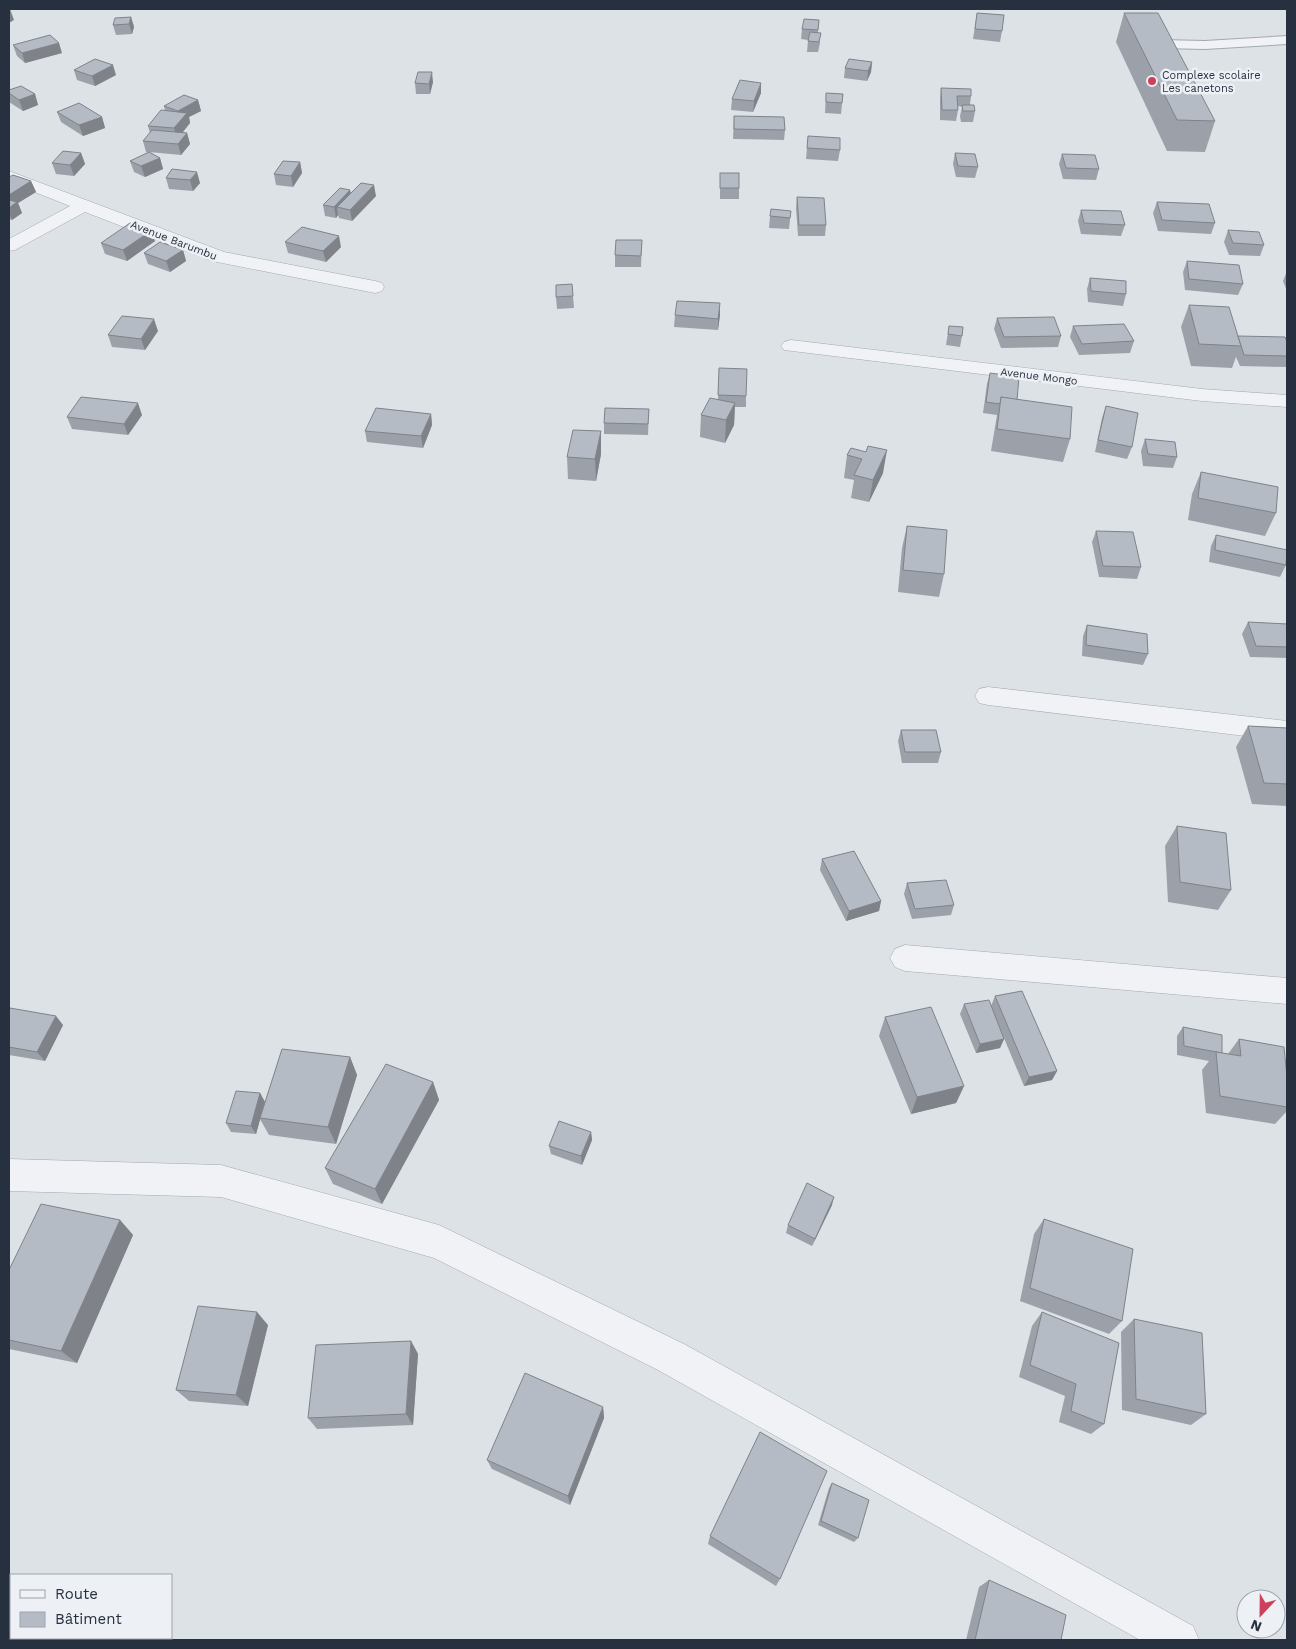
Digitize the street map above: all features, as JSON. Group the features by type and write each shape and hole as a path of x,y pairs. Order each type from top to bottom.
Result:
{"street":[{"name":"Avenue Barumbu","path":"9,176 219,257 375,286"},
{"path":"9,246 84,205"},
{"name":"Avenue Mongo","path":"791,346 1202,395 1287,401"},
{"path":"988,696 1287,732"},
{"path":"905,958 1287,991"},
{"path":"9,1175 221,1181 439,1242 671,1357 1179,1640"}],"lane":[{"path":"1162,44 1205,45 1287,40"}],"building":[{"path":"977,13 1004,15 1002,31 975,29"},
{"path":"1124,13 1158,13 1215,121 1177,120"},
{"path":"131,17 129,24 113,25 115,18"},
{"path":"804,19 819,20 818,30 802,29"},
{"path":"810,32 821,33 819,42 808,41"},
{"path":"50,35 59,43 22,53 13,45"},
{"path":"95,59 113,65 92,76 74,70"},
{"path":"849,59 872,62 868,71 845,68"},
{"path":"418,72 432,72 429,84 415,83"},
{"path":"740,80 761,83 754,101 732,99"},
{"path":"21,86 35,94 19,100 9,93 9,90"},
{"path":"941,88 971,89 971,96 957,96 958,110 942,110"},
{"path":"826,93 843,94 842,103 826,102"},
{"path":"184,95 198,100 178,111 164,106"},
{"path":"79,103 102,117 79,125 57,112"},
{"path":"962,105 974,105 975,111 963,111"},
{"path":"161,110 187,113 174,128 148,126"},
{"path":"734,116 784,117 785,130 734,129"},
{"path":"152,130 187,133 178,144 143,141"},
{"path":"808,136 840,138 840,150 807,148"},
{"path":"63,151 81,153 70,165 52,163"},
{"path":"149,152 160,158 141,166 130,161"},
{"path":"955,153 975,154 978,167 958,166"},
{"path":"1062,154 1095,155 1099,169 1066,168"},
{"path":"283,161 300,162 291,176 274,174"},
{"path":"172,169 197,172 190,180 166,178"},
{"path":"720,173 739,173 739,188 720,188"},
{"path":"13,175 31,181 9,195 9,177"},
{"path":"361,183 374,185 350,210 337,207"},
{"path":"340,188 350,190 334,207 323,205"},
{"path":"797,197 824,198 826,225 799,225"},
{"path":"9,200 17,202 9,208"},
{"path":"1157,202 1209,204 1215,223 1162,220"},
{"path":"771,209 791,211 790,218 770,216"},
{"path":"1081,210 1121,211 1125,225 1084,223"},
{"path":"130,223 152,230 123,250 101,243"},
{"path":"302,227 339,236 323,251 285,242"},
{"path":"1228,230 1259,232 1264,245 1233,243"},
{"path":"616,240 642,240 641,256 615,255"},
{"path":"160,242 183,250 166,261 144,253"},
{"path":"1187,261 1239,265 1243,284 1189,279"},
{"path":"1090,278 1126,281 1126,294 1091,291"},
{"path":"572,284 573,296 556,297 556,285"},
{"path":"677,301 720,303 718,319 675,315"},
{"path":"1189,305 1229,307 1241,346 1199,344"},
{"path":"122,316 154,319 141,339 108,335"},
{"path":"1054,317 1061,336 1004,337 997,318"},
{"path":"1124,324 1134,341 1082,344 1073,326"},
{"path":"949,326 963,327 962,336 948,334"},
{"path":"1238,336 1285,337 1287,356 1244,355"},
{"path":"719,368 747,369 746,396 718,395"},
{"path":"990,373 1019,377 1017,400 1001,397 1000,404 986,402"},
{"path":"81,397 138,403 124,424 67,417"},
{"path":"1001,397 1072,407 1070,439 997,429"},
{"path":"710,398 735,403 726,420 701,415"},
{"path":"1106,406 1138,413 1132,447 1098,440"},
{"path":"376,408 431,414 421,436 365,431"},
{"path":"605,408 649,409 648,424 604,423"},
{"path":"573,430 601,431 595,459 567,457"},
{"path":"1145,439 1175,442 1177,457 1148,454"},
{"path":"868,446 887,450 873,480 854,475 862,459 847,455 851,448 866,452"},
{"path":"1201,472 1278,487 1276,513 1198,498"},
{"path":"907,526 947,530 944,574 903,570"},
{"path":"1096,531 1133,532 1141,567 1103,566"},
{"path":"1216,535 1287,550 1286,565 1215,550"},
{"path":"1248,622 1287,624 1287,647 1256,646"},
{"path":"1087,625 1147,634 1148,654 1086,645"},
{"path":"1248,726 1287,728 1287,784 1264,783"},
{"path":"901,730 936,730 941,752 905,752"},
{"path":"1177,826 1226,833 1231,890 1180,882"},
{"path":"854,851 881,901 849,911 822,859"},
{"path":"946,880 954,905 915,909 907,883"},
{"path":"1022,991 1057,1071 1029,1077 995,996"},
{"path":"989,1000 1004,1039 980,1044 964,1004"},
{"path":"931,1007 964,1086 917,1097 885,1017"},
{"path":"10,1008 56,1016 37,1052 9,1047"},
{"path":"1183,1027 1222,1035 1222,1053 1184,1046"},
{"path":"1239,1039 1284,1047 1287,1107 1220,1096 1216,1052 1241,1056"},
{"path":"282,1049 350,1057 328,1127 260,1118"},
{"path":"386,1064 433,1082 375,1189 325,1168"},
{"path":"236,1091 260,1093 251,1126 226,1123"},
{"path":"559,1121 591,1132 581,1156 549,1146"},
{"path":"807,1183 834,1197 815,1239 788,1225"},
{"path":"41,1204 120,1220 61,1351 9,1340 9,1270"},
{"path":"1044,1219 1133,1249 1122,1321 1030,1288"},
{"path":"198,1306 257,1312 236,1395 176,1390"},
{"path":"1042,1312 1119,1343 1104,1424 1071,1411 1076,1384 1030,1365"},
{"path":"1134,1319 1202,1333 1206,1414 1136,1399"},
{"path":"411,1341 406,1414 308,1418 316,1345"},
{"path":"525,1373 603,1407 568,1496 487,1460"},
{"path":"760,1432 827,1471 780,1579 710,1536"},
{"path":"832,1483 869,1500 858,1538 821,1521"},
{"path":"989,1580 1066,1615 1061,1640 975,1640"}],"place":[{"name":"Complexe scolaire Les canetons","path":"1152,81"}]}
